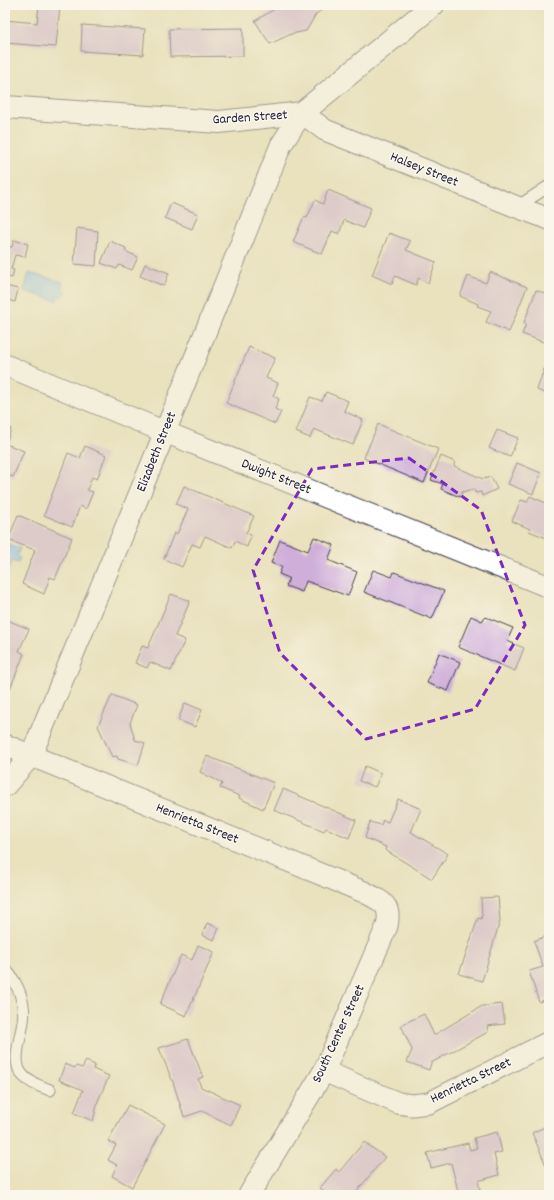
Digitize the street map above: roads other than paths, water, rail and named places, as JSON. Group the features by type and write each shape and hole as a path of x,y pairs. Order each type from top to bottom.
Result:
{"street":[{"name":"Garden Street","path":"5,107 219,122 302,114 427,8"},
{"name":"Halsey Street","path":"302,114 325,130 549,219"},
{"name":"Elizabeth Street","path":"5,786 31,756 165,432 281,145 302,114"},
{"name":"Dwight Street","path":"5,365 165,432 549,586"},
{"name":"Henrietta Street","path":"5,745 364,892 380,901 387,907"},
{"name":"South Center Street","path":"249,1195 324,1071 387,926 389,916 387,907"},
{"name":"Henrietta Street","path":"324,1071 398,1103 412,1105 429,1103 549,1042"}],"lane":[{"path":"517,207 549,186"},
{"path":"5,969 19,989 23,1005 24,1021 17,1050 19,1070 26,1078 50,1090"}],"water":[{"path":"29,273 63,282 62,288 66,292 65,294 62,297 58,296 57,301 24,291"},
{"path":"5,543 20,548 17,556 20,558 18,563 12,561 6,574 5,574"}]}
